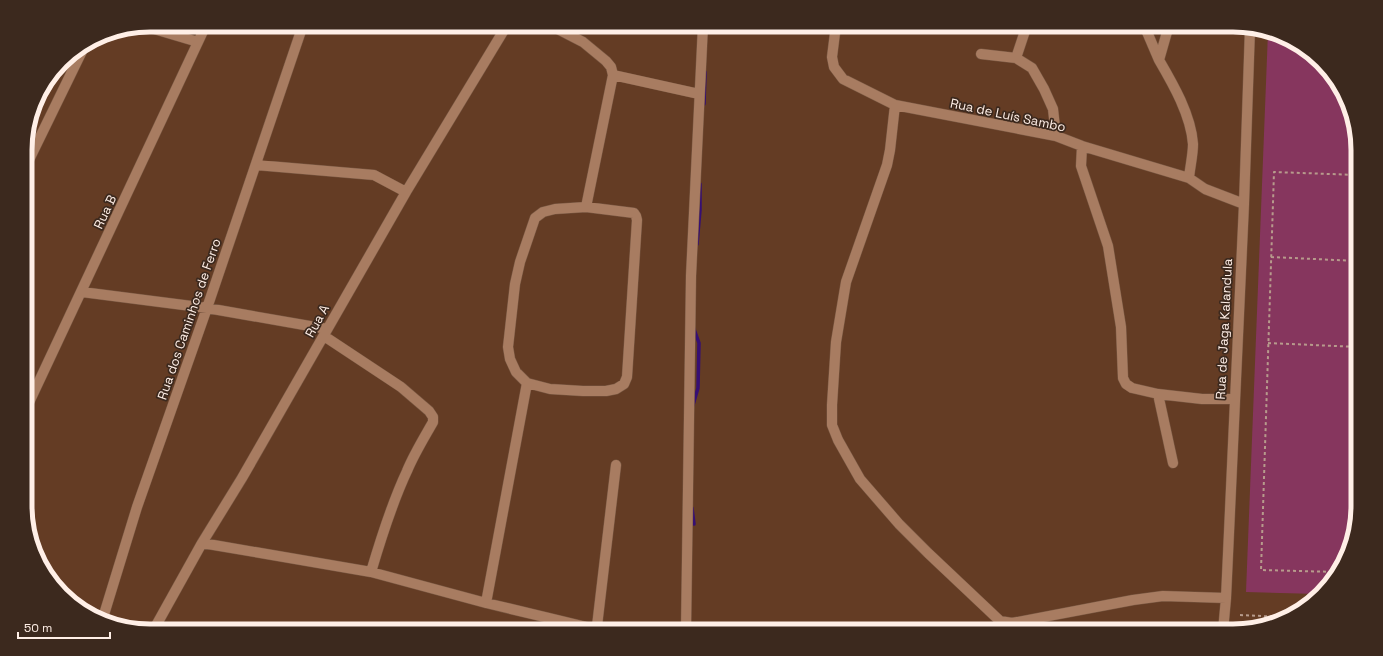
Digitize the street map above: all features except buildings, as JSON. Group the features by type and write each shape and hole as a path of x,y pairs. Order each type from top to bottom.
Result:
{"street":[{"path":"164,32 198,42"},
{"name":"Rua B","path":"32,396 203,32"},
{"name":"Rua dos Caminhos de Ferro","path":"104,614 137,507 207,308 301,32"},
{"name":"Rua A","path":"157,624 202,543 242,478 406,192 503,32"},
{"path":"564,32 583,42 606,61 611,67 613,75 586,207"},
{"path":"686,624 691,284 703,32"},
{"name":"Rua de Luís Sambo","path":"835,32 832,57 834,67 843,80 895,105 1056,136 1082,146 1189,178 1205,188 1244,204"},
{"path":"1016,58 1025,32"},
{"path":"1147,32 1159,60 1174,86 1191,130 1193,145 1189,178"},
{"path":"1159,60 1167,32"},
{"name":"Rua de Jaga Kalandula","path":"1224,624 1244,204 1250,33"},
{"path":"981,54 1016,58 1032,68 1053,109 1056,136"},
{"path":"32,154 80,55"},
{"path":"613,75 699,94"},
{"path":"895,105 887,165 846,282 836,342 832,424 838,440 860,479 899,524 1000,622 1012,623 1133,600 1163,596 1226,598"},
{"path":"1082,146 1081,166 1108,246 1120,327 1123,378 1126,384 1132,388 1158,394 1202,399 1234,399"},
{"path":"256,165 374,175 406,192"},
{"path":"586,207 634,213 637,220 627,377 624,384 616,389 606,391 550,389 527,383 516,372 510,359 508,347 515,284 520,262 535,218 543,212 555,209 586,207"},
{"path":"82,292 207,308 326,332 401,387 429,411 433,417 433,422 407,470 399,489 371,572"},
{"path":"486,603 527,383"},
{"path":"1158,394 1173,463"},
{"path":"596,624 616,465"},
{"path":"202,543 371,572 486,603 573,624"}],"path":[{"path":"1331,572 1261,570 1274,172 1351,175"},
{"path":"1271,257 1351,261"},
{"path":"1268,343 1351,347"},
{"path":"1240,615 1274,617"}],"shaded area":[{"path":"1268,38 1278,41 1305,56 1327,78 1342,105 1350,135 1351,506 1349,529 1342,551 1327,578 1312,594 1246,592"}],"waterway":[{"path":"704,104 705,72"},
{"path":"697,244 700,210 700,184"},
{"path":"693,405 698,388 699,343 694,329"},
{"path":"692,508 694,524"}]}
